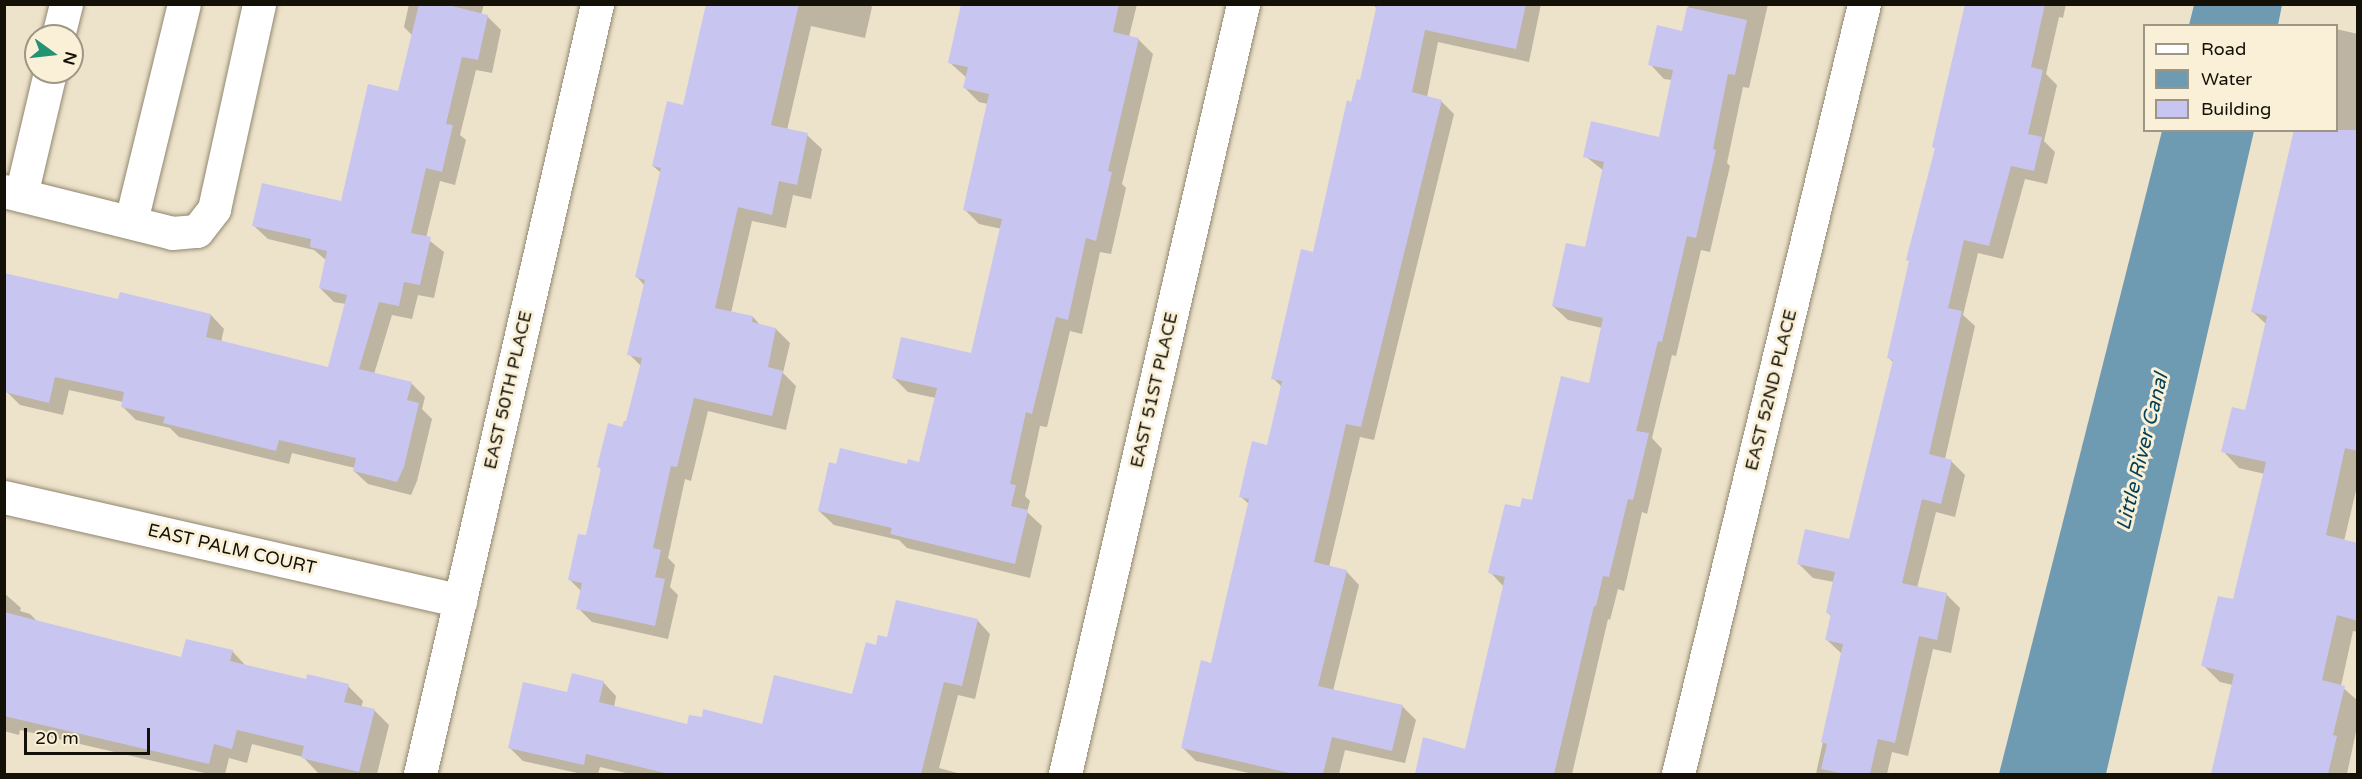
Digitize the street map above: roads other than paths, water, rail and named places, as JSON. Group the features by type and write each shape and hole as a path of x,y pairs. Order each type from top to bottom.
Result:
{"street":[{"path":"61,24 66,4"},
{"path":"130,222 184,4"},
{"path":"46,84 13,193 172,233 197,231 214,209 259,4"},
{"name":"EAST 50TH PLACE","path":"420,774 597,4"},
{"name":"EAST 51ST PLACE","path":"1065,774 1243,4"},
{"name":"EAST 52ND PLACE","path":"1678,774 1864,4"},
{"name":"EAST PALM COURT","path":"4,497 460,601"}],"water":[{"path":"2194,4 2282,5 2278,24 2189,24"},
{"name":"Little River Canal","path":"2162,132 2254,132 2106,774 1999,774"}]}
